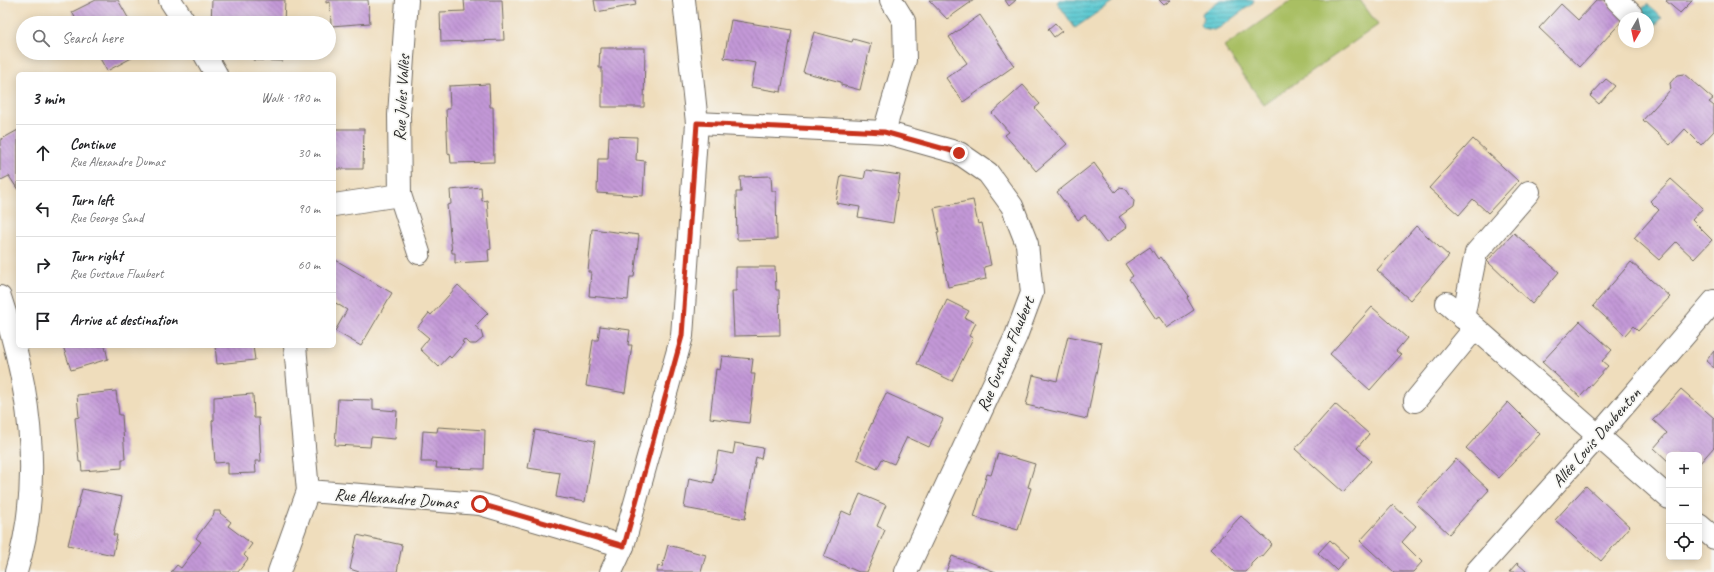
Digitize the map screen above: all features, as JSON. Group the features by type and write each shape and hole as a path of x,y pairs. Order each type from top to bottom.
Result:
{"street":[{"path":"170,0 180,16"},
{"name":"Rue Jules Vallès","path":"407,0 399,115 400,195 419,253"},
{"path":"611,572 624,546 682,336 697,123 684,0"},
{"path":"884,132 905,60 904,21 891,0"},
{"path":"208,60 215,72"},
{"name":"Rue Gustave Flaubert","path":"697,123 884,132 959,153 988,173 1012,206 1027,244 1032,293 1016,336 906,572"},
{"path":"1415,401 1469,323 1476,253 1529,192"},
{"path":"336,205 400,195"},
{"path":"0,299 15,344 26,398 32,449 31,488 27,523 16,572"},
{"name":"Allée Louis Daubenton","path":"1476,572 1598,436 1714,300"},
{"path":"1447,303 1666,495"},
{"path":"279,572 308,491 295,348"},
{"name":"Rue Alexandre Dumas","path":"308,491 480,504 624,546"},
{"path":"1702,528 1714,538"}],"green space":[{"path":"1292,0 1360,0 1378,25 1264,105 1224,47"}],"water":[{"path":"1059,0 1115,0 1075,28 1057,2"},
{"path":"1220,0 1254,0 1252,4 1219,28 1214,30 1202,28 1200,24 1204,18 1202,14 1203,12"},
{"path":"1647,4 1662,18 1654,27 1654,12 1640,12"}],"building":[{"path":"96,0 118,0 127,16 74,16 72,12"},
{"path":"212,0 285,0 284,16 211,16"},
{"path":"326,0 368,0 370,23 336,26 336,16 331,16 330,2 326,3"},
{"path":"464,0 502,0 504,40 441,42 440,12 465,11"},
{"path":"594,0 635,0 636,5 596,12"},
{"path":"929,0 974,0 947,19"},
{"path":"1005,0 1016,0 1009,6"},
{"path":"1159,0 1171,0 1164,5"},
{"path":"1597,0 1605,0 1618,13 1618,26 1580,67 1539,28 1561,4 1578,20"},
{"path":"1693,0 1680,13 1666,1"},
{"path":"980,15 1014,66 963,102 946,78 967,63 949,37"},
{"path":"731,20 792,30 781,92 751,87 756,63 724,58"},
{"path":"1055,23 1062,31 1054,37 1048,29"},
{"path":"814,32 852,42 853,39 871,44 860,90 841,85 841,82 803,72"},
{"path":"600,48 645,48 644,107 602,107 602,68 599,68"},
{"path":"101,60 128,60 107,71"},
{"path":"253,60 283,60 283,61"},
{"path":"1684,74 1713,99 1709,102 1714,106 1714,131 1701,145 1685,129 1670,145 1643,120 1671,89 1670,83 1677,75"},
{"path":"1606,79 1615,86 1599,104 1590,96"},
{"path":"489,84 490,107 493,107 494,162 451,163 450,153 448,154 446,109 450,109 449,86"},
{"path":"1023,85 1040,104 1035,108 1067,144 1036,171 1005,135 1009,132 992,113"},
{"path":"336,129 364,129 363,169 336,169"},
{"path":"16,131 16,187 9,176 1,180 0,179 0,140"},
{"path":"609,136 637,137 636,160 645,161 643,196 597,193 598,159 608,159"},
{"path":"1473,139 1518,181 1488,213 1473,199 1459,215 1429,188"},
{"path":"1094,163 1115,192 1119,188 1126,189 1134,201 1133,207 1119,217 1127,227 1106,243 1085,215 1078,220 1057,192"},
{"path":"866,170 900,175 893,223 858,217 860,207 836,203 841,175 864,179"},
{"path":"771,176 772,191 776,191 777,239 737,240 736,192 741,192 740,177"},
{"path":"1671,179 1703,208 1692,220 1712,240 1694,259 1676,242 1659,260 1634,238 1659,210 1650,201"},
{"path":"481,187 482,201 487,200 491,249 488,250 489,261 455,263 455,253 452,253 447,205 451,204 450,190"},
{"path":"973,200 978,224 982,223 991,265 984,267 986,279 948,287 937,232 939,232 934,208"},
{"path":"1416,226 1449,256 1410,300 1377,270"},
{"path":"592,229 639,235 634,277 630,277 628,300 589,296 591,272 588,272"},
{"path":"1514,233 1559,272 1532,304 1487,261"},
{"path":"1150,247 1158,259 1161,257 1189,296 1187,298 1194,310 1167,328 1159,317 1156,319 1129,279 1133,276 1125,264"},
{"path":"336,260 392,293 361,346 336,332 347,310 336,303"},
{"path":"1631,262 1670,297 1638,331 1633,326 1625,335 1593,306"},
{"path":"736,267 775,267 776,290 779,290 780,335 734,336 732,291 736,291"},
{"path":"458,285 488,313 475,326 481,331 483,338 476,344 469,344 464,339 462,342 464,343 451,358 449,356 439,367 420,349 429,338 417,328 429,313 431,315"},
{"path":"947,300 969,311 965,318 976,323 969,336 973,338 952,381 917,364"},
{"path":"1372,307 1407,338 1396,351 1401,355 1370,390 1330,354"},
{"path":"1580,321 1612,350 1602,361 1608,366 1580,397 1542,362"},
{"path":"600,326 630,330 628,345 632,345 625,393 586,386 593,340 598,340"},
{"path":"1068,336 1102,343 1087,419 1026,405 1033,375 1057,381"},
{"path":"64,348 105,348 108,359 71,370"},
{"path":"215,348 253,348 255,360 217,364"},
{"path":"1714,351 1714,368 1706,361"},
{"path":"722,356 753,359 751,374 755,374 749,423 710,418 716,369 720,370"},
{"path":"1681,389 1714,418 1714,447 1702,461 1702,452 1666,452 1666,459 1654,448 1667,433 1653,420"},
{"path":"116,391 119,415 122,415 125,459 122,459 122,468 82,471 81,462 79,462 75,418 79,417 77,395"},
{"path":"886,393 943,419 929,447 907,437 894,464 882,459 877,469 857,459 860,448"},
{"path":"253,394 254,418 259,418 261,461 255,461 256,473 228,474 228,462 215,463 212,421 214,420 214,397"},
{"path":"338,399 373,400 373,409 397,411 395,439 371,437 370,447 335,445"},
{"path":"1508,402 1540,434 1499,478 1466,448"},
{"path":"1335,404 1369,434 1357,448 1371,461 1343,492 1295,449"},
{"path":"438,427 485,430 484,469 436,468 437,462 421,462 423,431 437,432"},
{"path":"535,430 595,441 585,502 556,497 560,473 528,468"},
{"path":"735,443 763,448 761,459 756,457 745,519 684,508 689,478 713,483 718,451 733,454"},
{"path":"998,453 1035,464 1028,487 1031,488 1018,530 974,517 987,474 991,475"},
{"path":"1456,459 1489,490 1449,534 1416,503"},
{"path":"1586,486 1630,527 1601,561 1555,520"},
{"path":"82,489 122,497 113,535 117,535 113,555 68,545"},
{"path":"860,494 886,505 877,526 885,530 867,572 859,572 824,557 842,511 851,515"},
{"path":"1393,505 1416,526 1402,542 1422,562 1413,572 1394,572 1360,541"},
{"path":"214,511 220,511 220,513 231,522 228,526 252,544 244,555 248,559 238,572 171,572 177,565 181,568 201,542 196,538 214,514"},
{"path":"1241,516 1272,544 1261,557 1258,557 1251,564 1246,572 1234,572 1210,549"},
{"path":"357,535 402,545 397,572 359,572 350,569"},
{"path":"1330,540 1348,557 1336,570 1318,553"},
{"path":"668,545 706,555 701,572 657,572 658,566 662,567"},
{"path":"952,556 996,572 946,572"},
{"path":"1517,563 1527,572 1509,572"}],"route":[{"path":"480,504 624,546 682,336 697,123 884,132 959,153"}]}
